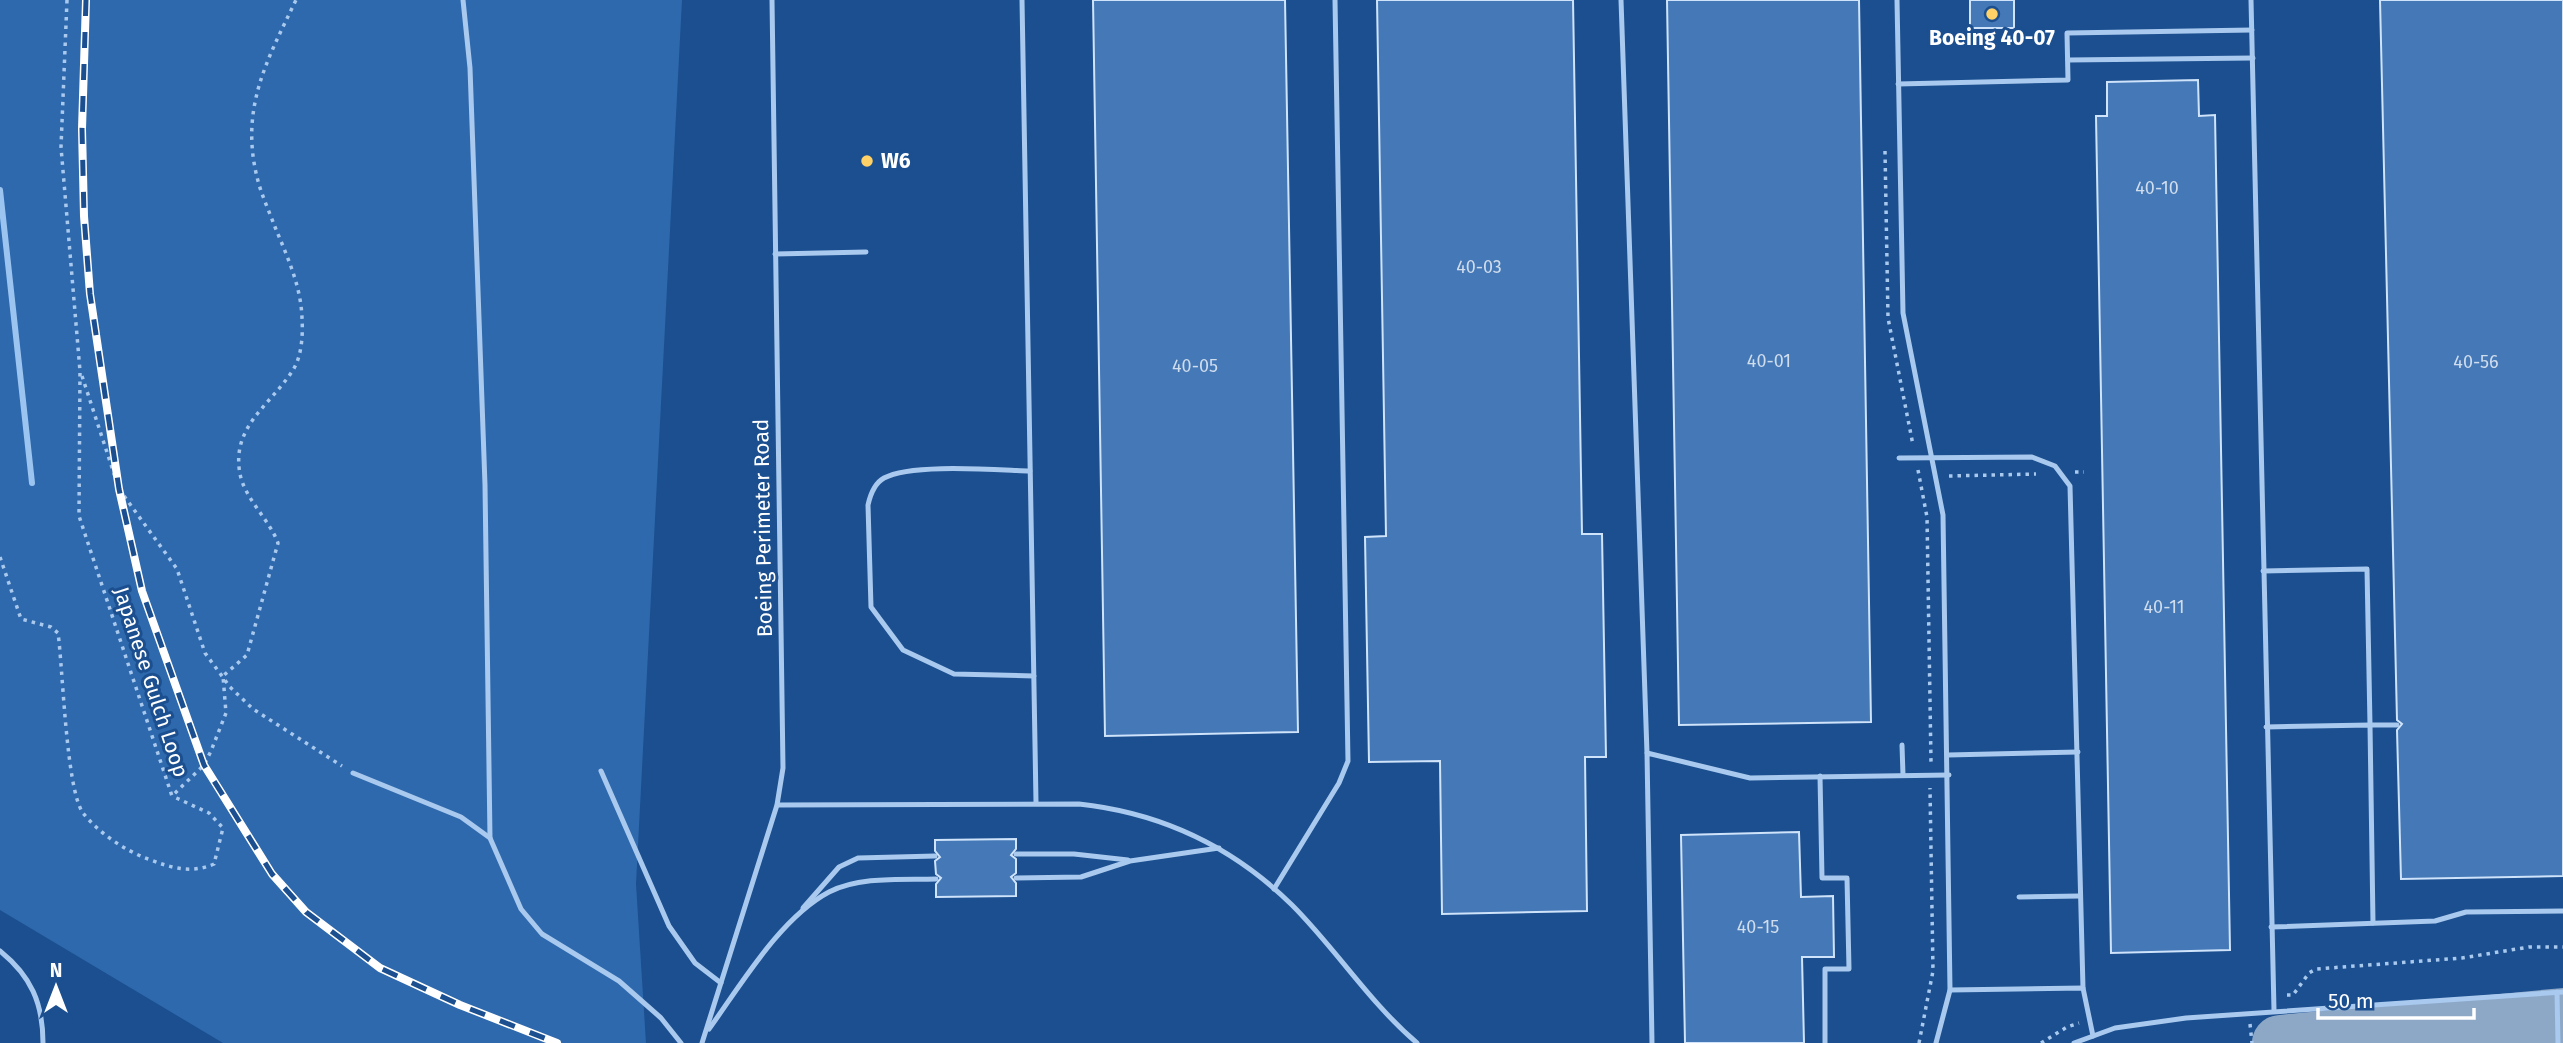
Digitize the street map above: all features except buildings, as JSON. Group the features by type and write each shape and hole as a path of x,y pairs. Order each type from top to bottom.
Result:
{"lane":[{"path":"463,0 470,68 485,471 490,838 521,909 542,934 619,981 661,1018 681,1043"},
{"name":"Boeing Perimeter Road","path":"702,1043 777,805 783,768 772,0"},
{"path":"1022,0 1036,802"},
{"path":"1274,889 1339,783 1348,761 1335,0"},
{"path":"1621,0 1647,753 1652,1043"},
{"path":"1897,0 1903,313 1943,515 1949,775 1950,990 1936,1043"},
{"path":"2251,0 2274,1010"},
{"path":"1898,84 2068,80 2067,33 2252,30"},
{"path":"2068,60 2253,58"},
{"path":"775,254 866,252"},
{"path":"1899,458 2032,457 2044,460 2063,473 2072,498 2082,988 2093,1036"},
{"path":"1030,471 911,471 883,478 871,493 867,505 871,607 903,650 954,674 1034,676"},
{"path":"2263,571 2367,569 2373,923"},
{"path":"2266,727 2397,725"},
{"path":"1902,746 1903,775"},
{"path":"1948,755 2078,752"},
{"path":"1647,753 1750,778 1949,775"},
{"path":"601,771 669,926 695,963 721,983"},
{"path":"353,773 461,817 490,838"},
{"path":"1820,776 1822,878 1847,878 1849,968 1825,969 1825,1043"},
{"path":"777,805 1036,802 1124,809 1162,821 1219,848 1249,866 1293,906 1385,1015 1417,1043"},
{"path":"1016,878 1081,877 1130,861 1219,848"},
{"path":"1016,854 1074,854 1130,861"},
{"path":"705,1035 796,915 839,867 858,858 935,856"},
{"path":"796,915 831,891 877,881 936,879"},
{"path":"2019,897 2080,896"},
{"path":"2271,927 2435,921 2466,912 2563,911"},
{"path":"0,951 32,985 40,1005 43,1043"},
{"path":"1950,990 2082,988"},
{"path":"2074,1043 2115,1028 2186,1018 2560,992 2558,1043"}],"path":[{"name":"Japanese Gulch Loop","path":"67,0 61,147 80,371 79,516 172,796 204,765 211,751 226,713 223,676"},
{"path":"223,676 247,655 278,543 273,529 240,478 237,451 250,423 294,368 301,346 302,317 298,286 257,177 250,121 258,80 296,0"},
{"path":"1885,138 1888,318 1927,517 1933,971 1919,1043"},
{"path":"80,371 119,489 177,569 205,653 254,709 353,773"},
{"path":"2063,473 2084,472"},
{"path":"1919,477 2037,474"},
{"path":"0,557 21,618 51,627 58,633 71,773 82,811 125,849 149,859 196,872 214,864 223,828 209,813 172,796"},
{"path":"2273,994 2293,995 2316,968 2462,958 2529,947 2563,947"},
{"path":"2041,1043 2067,1027 2088,1021"}],"shaded area":[{"path":"0,0 682,0 636,884 646,1043 223,1043 0,910"}],"waterway":[{"path":"0,190 32,483"}],"taxiway":[{"path":"2280,1043 2563,1016"}],"railway":[{"path":"86,0 82,129 84,216 90,294 119,489 142,591 204,765 272,874 306,912 380,968 460,1005 557,1043"}],"place":[{"name":"Boeing 40-07","path":"1992,14"},
{"name":"W6","path":"867,161"}]}
